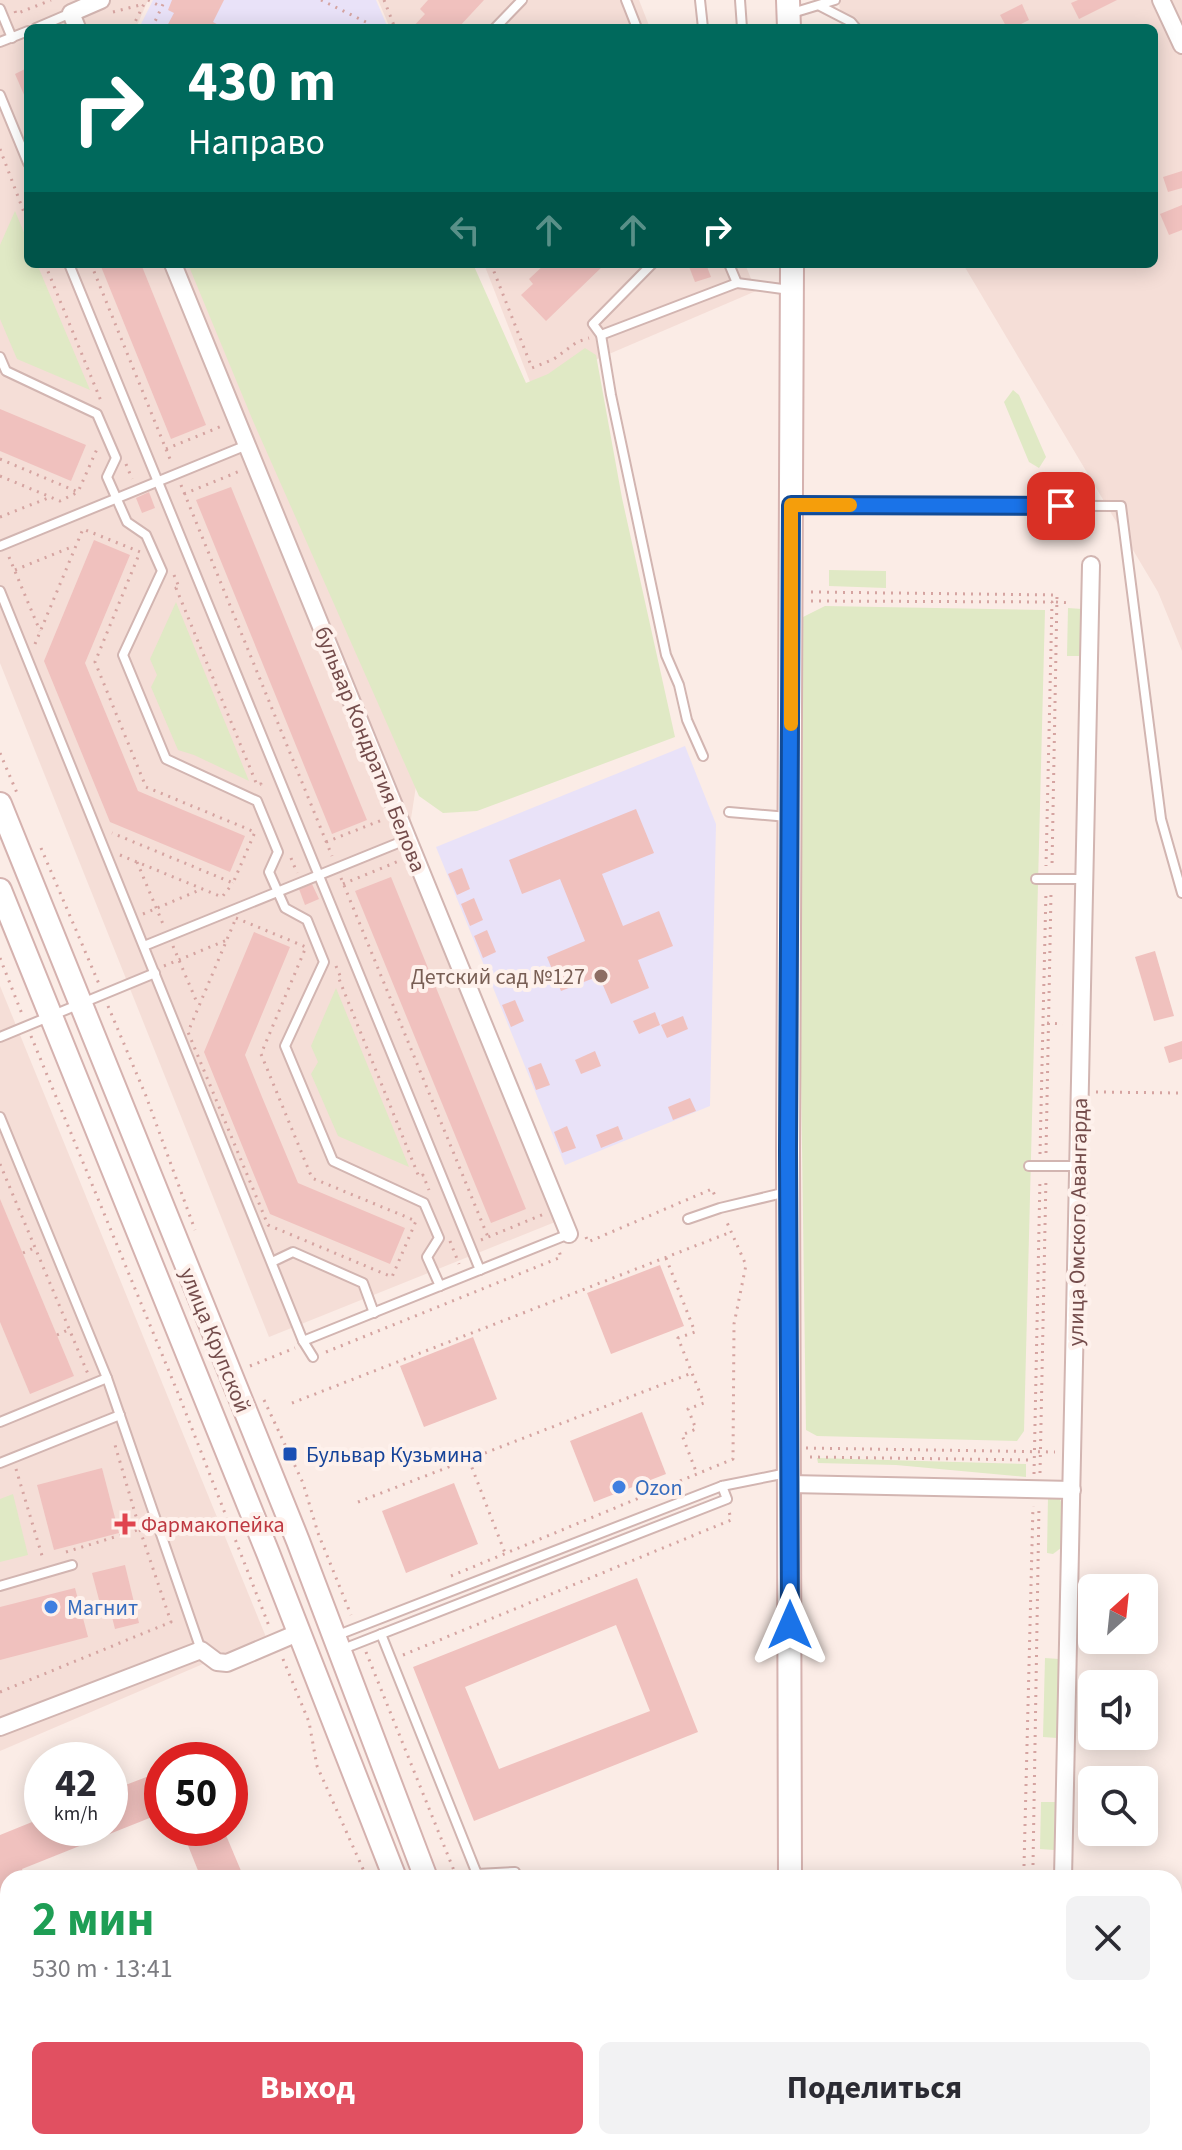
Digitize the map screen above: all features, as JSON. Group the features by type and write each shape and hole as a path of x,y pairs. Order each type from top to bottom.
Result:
{"main road":[{"path":"790,1870 792,268"},
{"name":"улица Крупской","path":"9,799 79,1005 298,1541 423,1870"},
{"name":"улица Крупской","path":"0,890 300,1632 392,1870"}],"street":[{"path":"74,21 101,0"},
{"path":"1161,0 1182,45"},
{"name":"бульвар Кондратия Белова","path":"175,268 569,1234"},
{"name":"улица Омского Авангарда","path":"1063,1870 1092,559"},
{"path":"790,1465 1072,1490"},
{"path":"1,1724 201,1650 217,1662 227,1663 300,1632"}],"lane":[{"path":"499,24 522,0"},
{"path":"626,0 635,24"},
{"path":"700,0 703,24"},
{"path":"740,0 742,24"},
{"path":"789,14 835,0"},
{"path":"820,6 853,24"},
{"path":"0,9 12,38"},
{"path":"0,42 24,33"},
{"path":"0,95 24,153"},
{"path":"71,268 480,1270"},
{"path":"648,268 593,324 601,335 666,655 679,685 687,720 703,756"},
{"path":"731,268 737,283"},
{"path":"601,335 737,283 792,290"},
{"path":"0,357 6,371 97,414 116,458 107,477 127,522 146,535 162,571 123,655 166,759 257,801 278,852 269,872 285,908 307,920 324,962 285,1046 333,1161 424,1203 439,1238 427,1257 440,1286"},
{"path":"2,545 247,445"},
{"path":"791,505 1121,506 1161,819 1182,893"},
{"path":"0,591 272,1262 300,1344 313,1357"},
{"path":"729,812 791,818"},
{"path":"144,946 408,839"},
{"path":"1036,879 1084,879"},
{"path":"0,1037 154,972"},
{"path":"0,1117 107,1378 201,1650"},
{"path":"1029,1166 1078,1166"},
{"path":"688,1219 789,1192"},
{"path":"300,1344 569,1234"},
{"path":"272,1262 293,1252 363,1283 374,1313"},
{"path":"0,1422 107,1378"},
{"path":"0,1463 120,1415"},
{"path":"336,1644 722,1486 790,1465"},
{"path":"336,1644 362,1641 381,1634 727,1499 722,1486"},
{"path":"0,1586 72,1565"},
{"path":"381,1634 475,1870"}],"path":[{"path":"11,0 16,14 51,0"},
{"path":"134,24 147,0 162,7"},
{"path":"154,24 165,0"},
{"path":"321,0 370,24"},
{"path":"384,0 393,24"},
{"path":"0,149 24,212"},
{"path":"47,268 105,411"},
{"path":"93,268 176,474"},
{"path":"493,268 532,368 554,359 577,342 601,335"},
{"path":"166,449 225,425"},
{"path":"0,476 60,501 78,492 97,447"},
{"path":"123,455 136,490"},
{"path":"0,459 78,492"},
{"path":"184,494 243,470"},
{"path":"0,517 50,497"},
{"path":"32,652 83,529 140,552 95,662 146,787 255,832 233,883 222,897 114,852"},
{"path":"2,545 40,632"},
{"path":"15,570 76,545"},
{"path":"174,574 179,587 176,588 251,771 266,796"},
{"path":"791,596 1057,595 1034,1451 1036,1489 1028,1870"},
{"path":"791,596 1052,602 1049,879"},
{"path":"0,753 9,799"},
{"path":"326,842 385,818"},
{"path":"105,830 233,883"},
{"path":"36,836 146,1096 199,1239"},
{"path":"286,846 301,883"},
{"path":"343,884 402,860"},
{"path":"133,918 202,889"},
{"path":"188,1032 236,918 306,947 261,1054 312,1178 416,1221 392,1277 268,1225"},
{"path":"154,972 227,940"},
{"path":"0,958 309,1722 317,1766 363,1870"},
{"path":"336,965 419,1177 423,1175 433,1200"},
{"path":"1080,1091 1180,1093 1182,1096"},
{"path":"0,1165 92,1384"},
{"path":"1028,1870 1036,1489 1040,1460 1043,1166"},
{"path":"450,1576 733,1459 734,1324 746,1265 712,1189 588,1242"},
{"path":"292,1403 731,1232"},
{"path":"449,1238 464,1277"},
{"path":"23,1253 35,1248"},
{"path":"313,1357 561,1257"},
{"path":"666,1258 695,1332 678,1338 704,1403 688,1409 696,1429 682,1435 697,1474"},
{"path":"57,1335 70,1330"},
{"path":"246,1367 300,1344"},
{"path":"358,1502 692,1373"},
{"path":"261,1395 303,1483 318,1533 352,1617 359,1613"},
{"path":"0,1692 171,1622 108,1420"},
{"path":"790,1465 1034,1451"},
{"path":"13,1458 43,1559"},
{"path":"468,1460 505,1553"},
{"path":"790,1465 1040,1460"},
{"path":"372,1667 731,1520 727,1499"},
{"path":"56,1555 157,1523"},
{"path":"362,1641 454,1870"}],"shaded area":[{"path":"0,0 148,0 138,24 24,24 24,268 204,268 416,786 410,825 570,1216 269,1337 0,663"},
{"path":"153,0 376,0 386,24 141,24"},
{"path":"378,0 639,0 648,24 388,24"},
{"path":"838,0 1182,0 1182,651 1158,592 965,268 1158,268 1158,24 843,24"},
{"path":"486,268 747,268 756,291 532,387"},
{"name":"Детский сад №127","path":"685,746 716,824 710,1106 565,1165 436,847"},
{"path":"0,986 266,1637 0,1751"}],"green space":[{"path":"15,211 24,232 24,268 39,268 90,390 17,359 0,319 0,245"},
{"path":"190,268 475,268 526,383 548,374 585,348 596,355 622,498 675,737 477,811 443,813 419,796 253,421"},
{"path":"1013,390 1019,395 1046,457 1039,468 1029,462 1004,402"},
{"path":"829,570 886,571 886,588 829,586"},
{"path":"176,602 249,781 178,750 151,687 157,675 150,659"},
{"path":"825,606 1045,610 1024,1431 1017,1441 817,1436 806,1430 801,1075 803,617"},
{"path":"1068,608 1082,609 1081,656 1067,656"},
{"path":"336,988 409,1167 338,1136 311,1074 318,1062 311,1046"},
{"path":"817,1458 1026,1464 1026,1477 896,1465 818,1463"},
{"path":"13,1494 28,1555 0,1562 0,1499"},
{"path":"1048,1497 1060,1499 1062,1505 1061,1548 1053,1554 1047,1553"},
{"path":"1045,1658 1059,1659 1057,1738 1043,1737"},
{"path":"1041,1802 1055,1802 1054,1850 1040,1849"}],"building":[{"path":"172,0 224,0 213,22 217,24 168,24 174,13 168,10"},
{"path":"428,0 484,0 462,24 416,24 425,14 420,9"},
{"path":"1078,0 1117,0 1079,19 1071,3"},
{"path":"1022,4 1029,20 1021,24 1005,24 1000,15"},
{"path":"24,70 24,95 15,74"},
{"path":"1182,171 1182,188 1168,192 1163,177"},
{"path":"1182,205 1182,230 1169,235 1160,214"},
{"path":"102,268 143,268 206,425 171,439"},
{"path":"541,268 601,268 546,321 521,295 533,284 529,279"},
{"path":"690,268 708,268 711,277 695,282"},
{"path":"0,409 86,445 71,481 0,451"},
{"path":"231,487 367,820 332,834 196,500"},
{"path":"149,492 155,508 142,513 136,498"},
{"path":"94,540 130,555 85,663 138,791 245,836 230,872 110,822 44,661"},
{"path":"636,809 654,853 602,874 623,926 659,911 673,946 638,960 649,988 611,1004 599,976 561,991 547,957 585,941 560,879 522,894 509,860"},
{"path":"462,868 470,889 457,895 448,874"},
{"path":"391,877 526,1209 491,1223 355,891"},
{"path":"312,884 319,899 305,905 299,889"},
{"path":"474,898 483,920 470,926 461,904"},
{"path":"487,930 496,952 483,958 474,936"},
{"path":"254,932 290,947 245,1055 262,1097 298,1183 405,1228 390,1264 270,1214 204,1052"},
{"path":"1155,951 1174,1016 1154,1021 1135,957"},
{"path":"515,1000 524,1021 511,1027 502,1005"},
{"path":"655,1012 660,1025 639,1034 633,1021"},
{"path":"683,1016 688,1029 667,1038 661,1025"},
{"path":"1182,1041 1182,1059 1169,1063 1164,1047"},
{"path":"595,1051 601,1066 581,1074 575,1060"},
{"path":"541,1063 550,1085 536,1090 528,1068"},
{"path":"690,1098 696,1111 673,1120 668,1107"},
{"path":"567,1126 576,1148 562,1153 554,1132"},
{"path":"618,1126 623,1139 601,1148 596,1135"},
{"path":"0,1199 74,1376 30,1394 0,1322"},
{"path":"660,1265 684,1326 611,1354 587,1293"},
{"path":"473,1337 497,1399 424,1427 400,1366"},
{"path":"642,1412 666,1474 594,1502 570,1441"},
{"path":"102,1468 119,1533 54,1550 37,1485"},
{"path":"454,1483 478,1544 406,1573 382,1511"},
{"path":"125,1565 139,1623 115,1629 112,1617 104,1619 92,1573"},
{"path":"637,1578 698,1732 474,1821 413,1667","holes":["616,1625 650,1711 499,1769 465,1687"]},
{"path":"75,1588 88,1637 0,1660 0,1607"},
{"path":"144,1778 144,1820 128,1827 128,1784"},
{"path":"24,1825 24,1846 80,1846 22,1870 0,1870 0,1835"},
{"path":"188,1846 231,1846 241,1870 198,1870"}],"slow traffic":[{"path":"791,724 791,505 850,505"}],"place":[{"name":"Детский сад №127","path":"601,976"},
{"name":"Бульвар Кузьмина","path":"290,1454"},
{"name":"Ozon","path":"619,1487"},
{"name":"Фармакопейка","path":"125,1524"},
{"name":"Магнит","path":"51,1607"}],"route":[{"path":"790,1625 788,1151 791,505 1061,506"}]}
